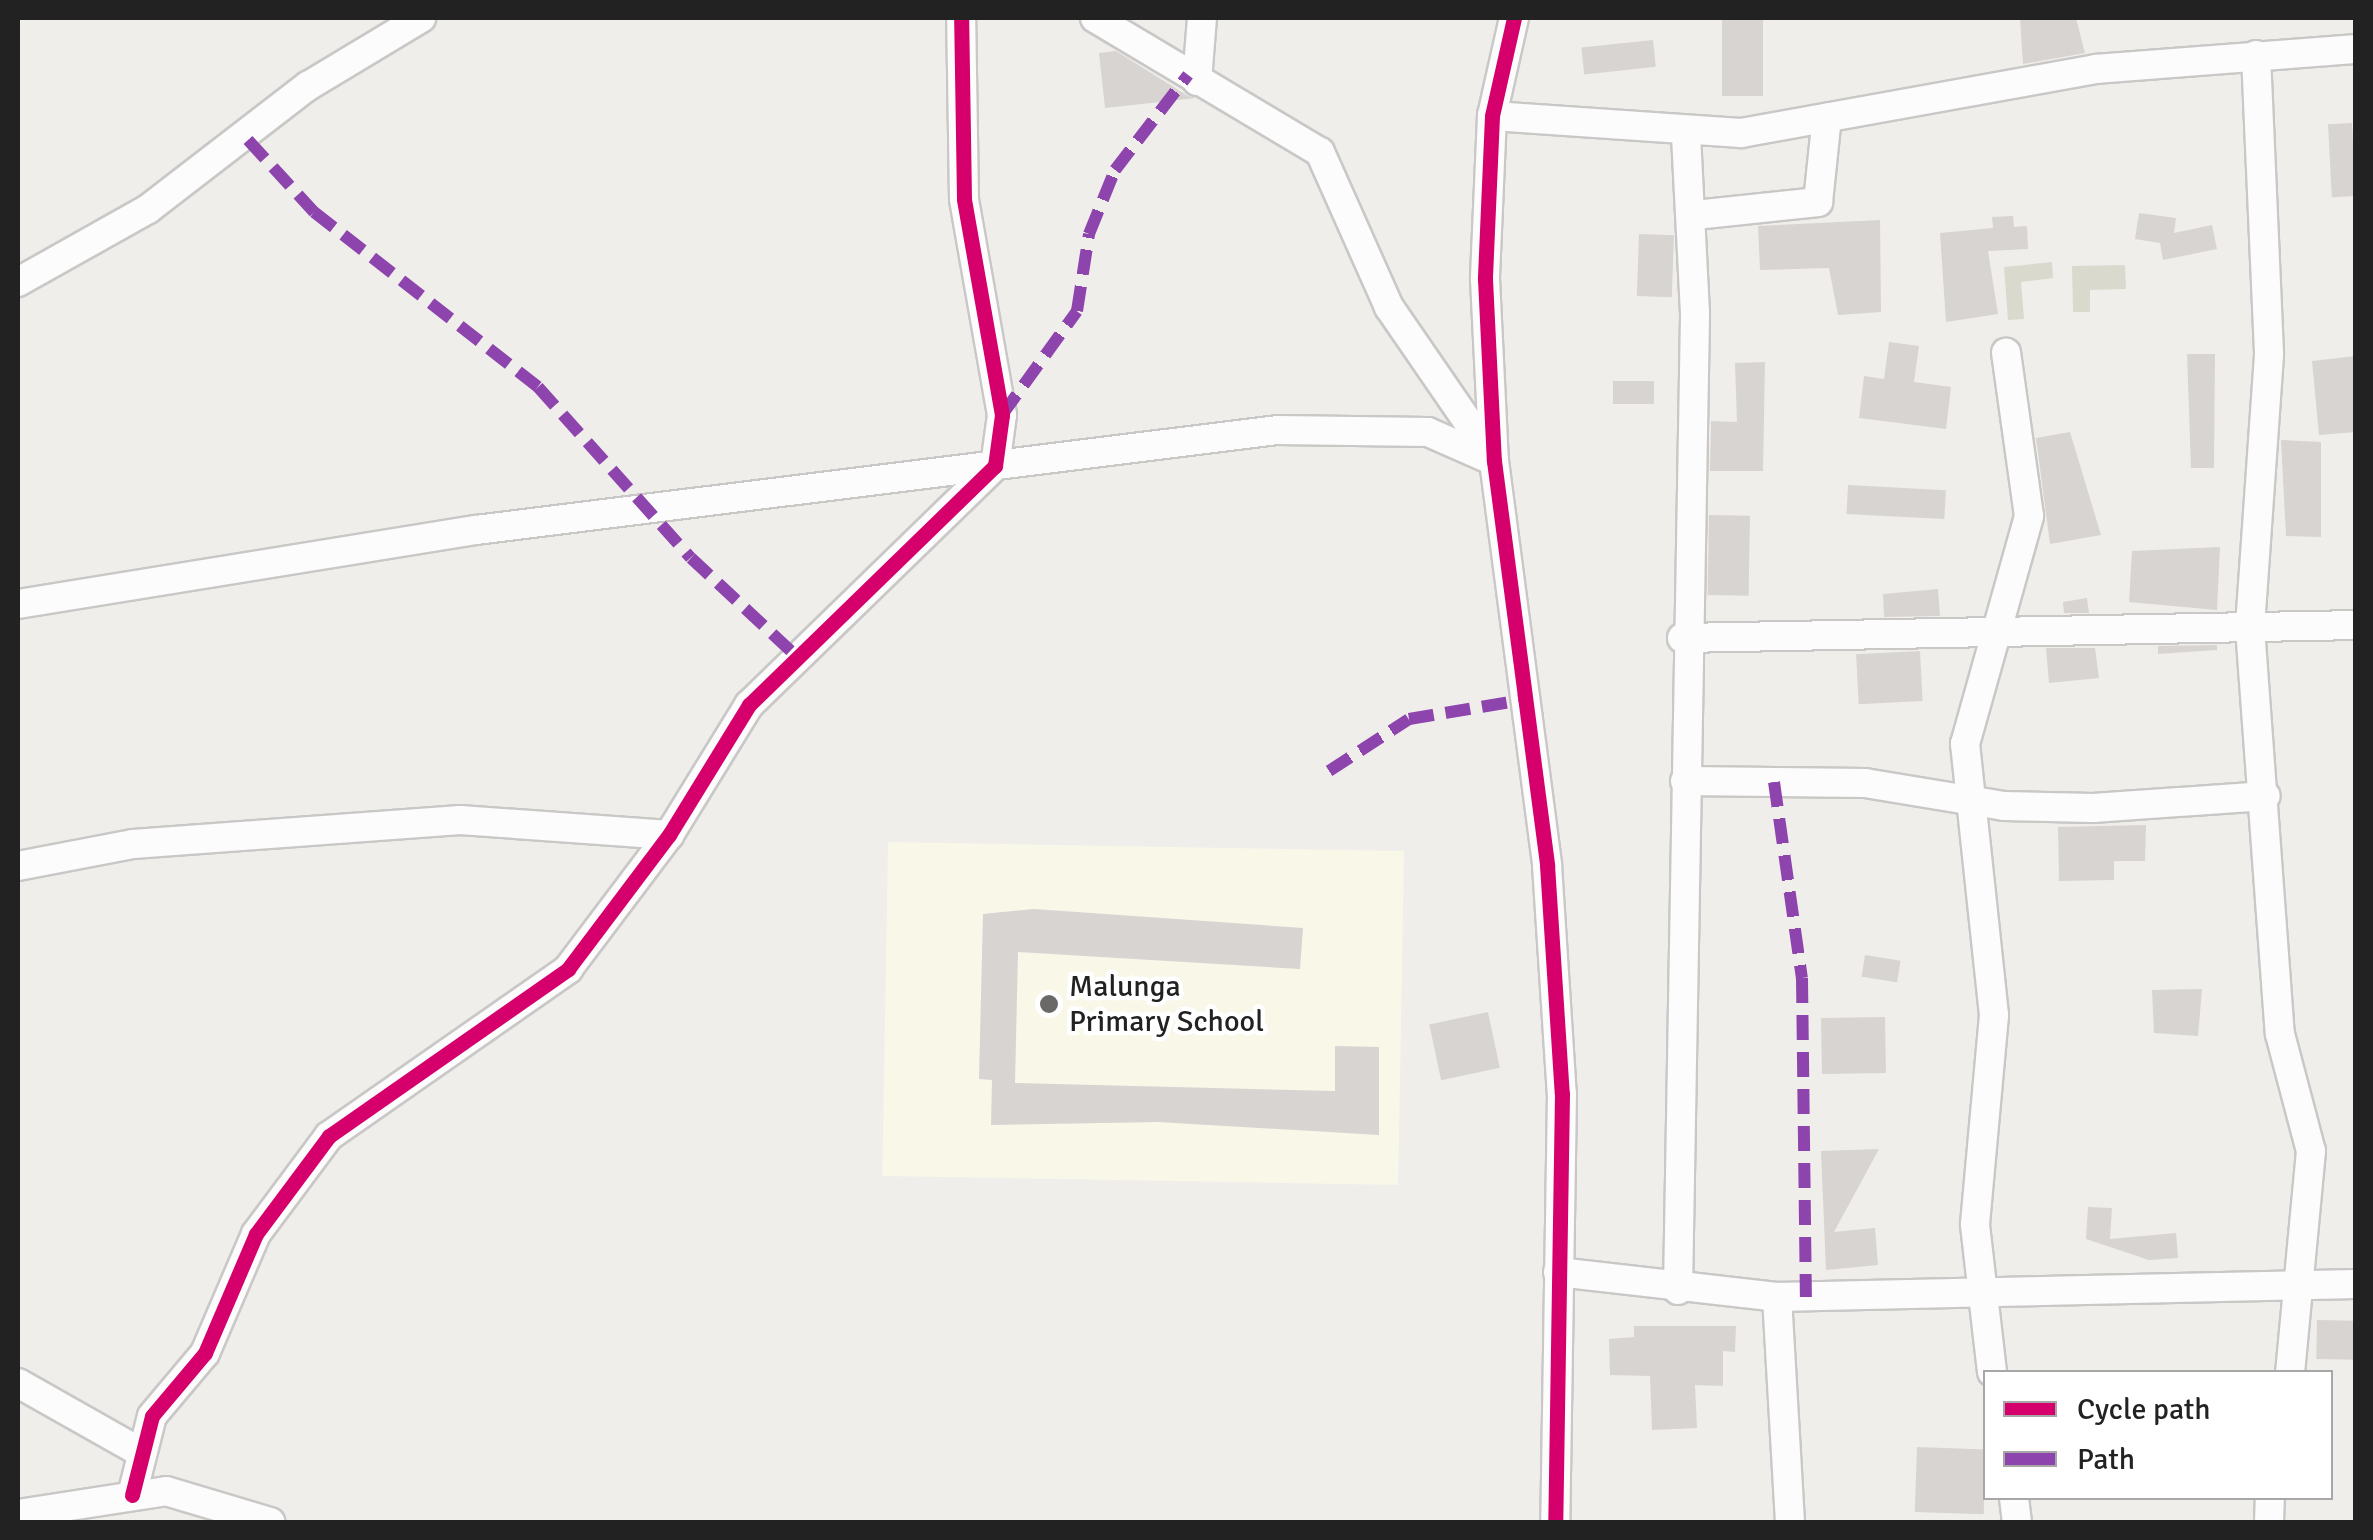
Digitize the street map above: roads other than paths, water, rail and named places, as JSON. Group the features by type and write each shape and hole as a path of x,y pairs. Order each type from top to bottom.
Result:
{"street":[{"path":"18,282 148,210 322,76 421,18"},
{"path":"132,1496 152,1416 212,1339 256,1234 329,1136 568,968 669,835 749,705 995,466 1002,415 964,199 960,18"},
{"path":"1094,18 1197,81 1300,132 1320,152 1389,307 1494,460"},
{"path":"1197,81 1202,18"},
{"path":"1514,18 1492,116 1484,279 1494,460 1547,865 1562,1094 1555,1522"},
{"path":"1492,116 1686,134 1827,117 2096,69 2356,49"},
{"path":"2256,56 2269,355 2250,628 2266,796 2280,1034 2311,1152 2294,1288 2290,1370"},
{"path":"1695,216 1818,202 1827,117"},
{"path":"1678,1290 1685,781 1682,638 1695,216 1686,134"},
{"path":"1992,1370 1979,1296 1976,1224 1994,1016 1965,797 1964,744 1991,628 2028,516 2006,353"},
{"path":"18,604 476,530 1278,430 1428,432 1494,460"},
{"path":"1682,638 1991,628 2356,625"},
{"path":"1685,781 1865,783 1965,797 2093,808 2266,796"},
{"path":"18,866 133,844 460,820 669,835"},
{"path":"1558,1272 1678,1290 1777,1297 1979,1296 2356,1284"},
{"path":"1777,1297 1790,1522"},
{"path":"18,1383 140,1452"},
{"path":"18,1514 132,1496 206,1496 270,1522"}],"place":[{"name":"Malunga Primary School","path":"1049,1004"}]}
